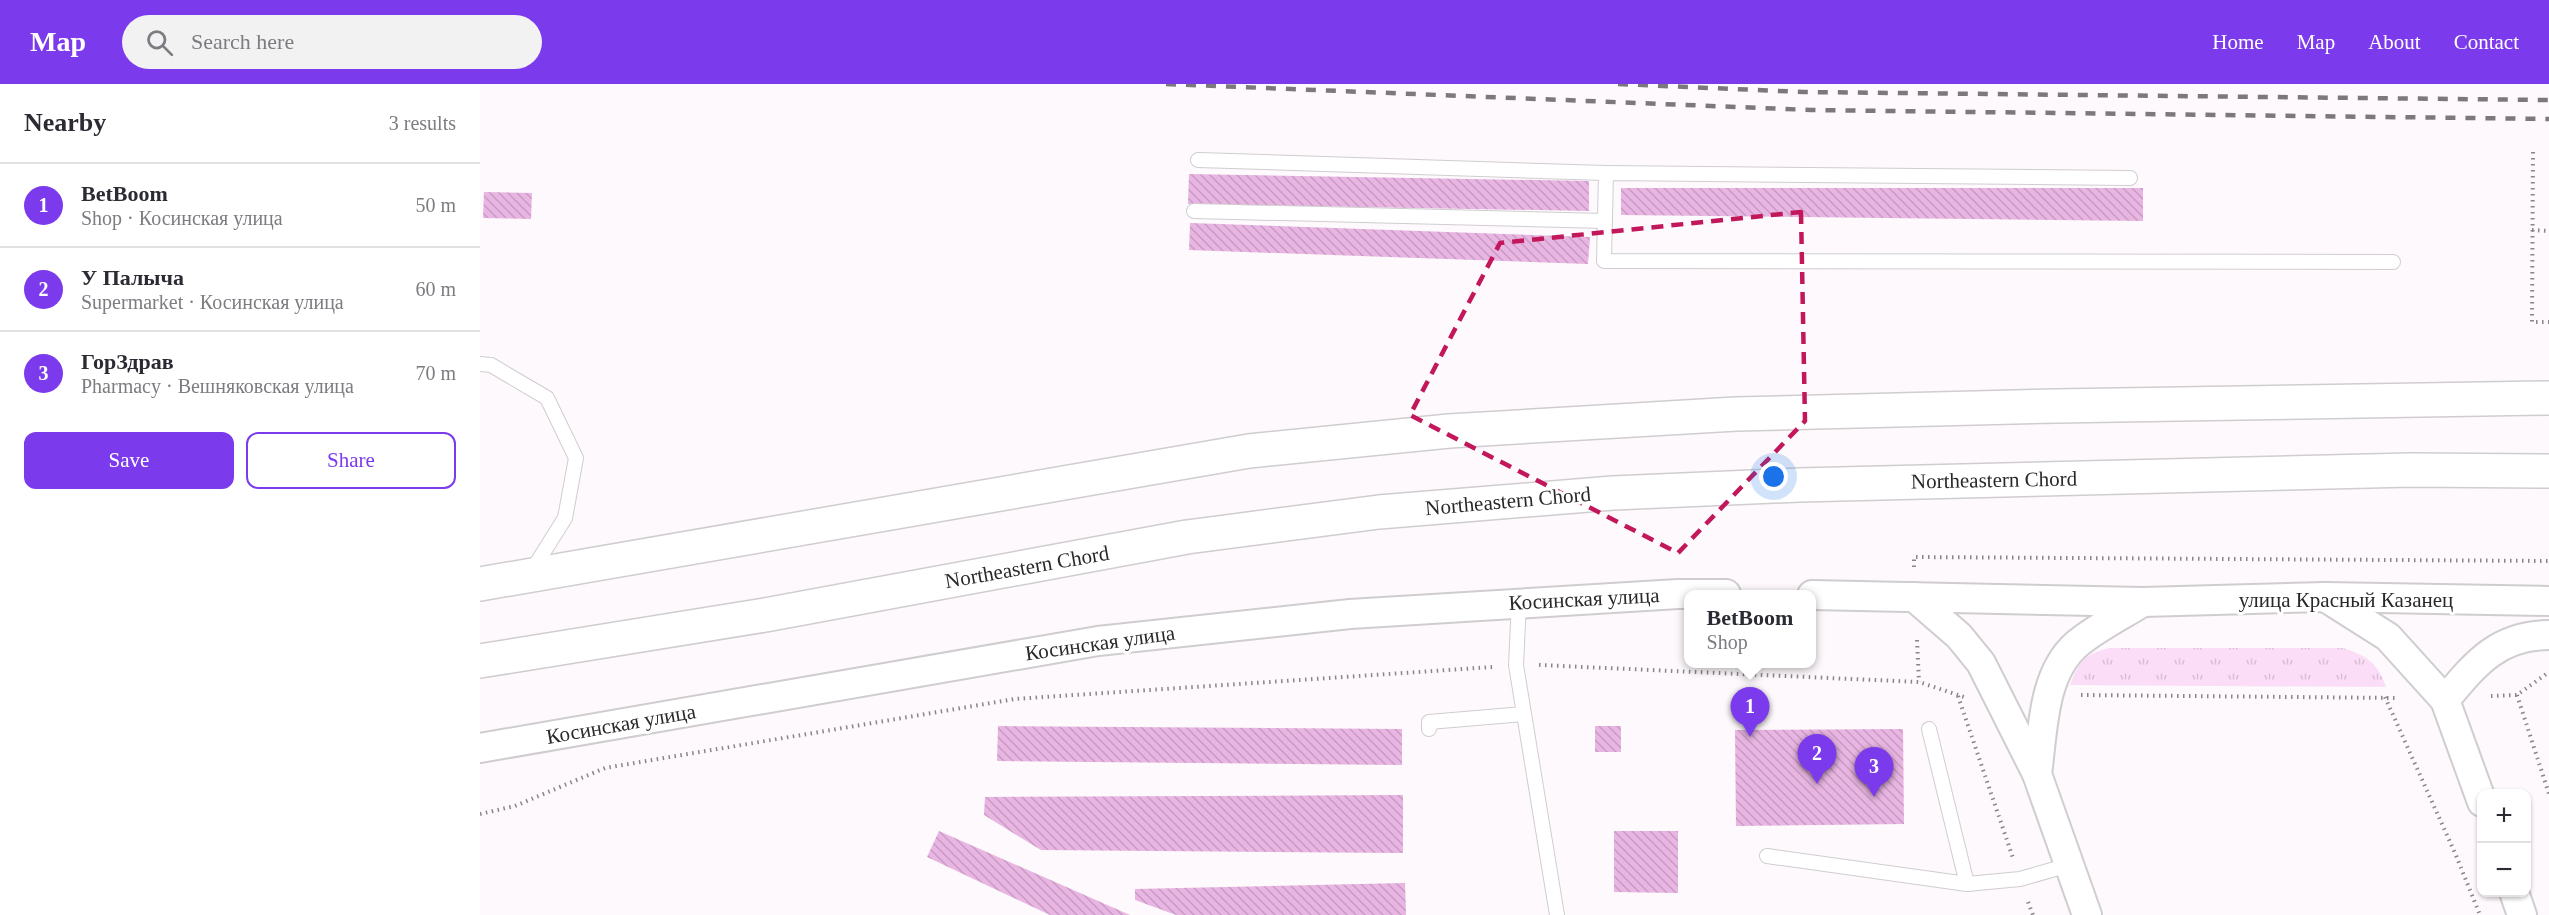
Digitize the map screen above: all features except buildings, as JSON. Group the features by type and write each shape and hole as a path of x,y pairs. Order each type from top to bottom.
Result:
{"main road":[{"path":"480,584 1249,451 1449,431 1736,414 2056,405 2549,398"},
{"name":"Northeastern Chord","path":"480,661 765,615 1187,537 1379,512 1612,493 1799,485 2410,470 2549,471"}],"street":[{"name":"Косинская улица","path":"480,748 1098,641 1350,614 1519,602 1684,594"},
{"path":"1816,595 2143,602"},
{"path":"1914,597 1959,636 1981,663 2037,774 2087,915"},
{"path":"2325,597 2388,637 2445,700 2477,791"},
{"name":"улица Красный Казанец","path":"2143,602 2325,597 2549,601"},
{"path":"2037,774 2049,694 2059,665 2077,644 2143,602"},
{"path":"2445,700 2488,653 2510,640 2541,635"},
{"path":"2516,897 2522,915"}],"lane":[{"path":"1198,160 1606,173 2130,178"},
{"path":"1606,173 1604,261 2392,262"},
{"path":"1194,212 1605,221"},
{"path":"480,364 491,365 547,398 576,458 566,518 528,576"},
{"path":"1519,602 1516,665 1557,915"},
{"path":"1429,729 1429,722 1524,714"},
{"path":"1929,729 1967,884"},
{"path":"1767,856 1967,884 2020,879 2069,865"}],"path":[{"path":"2533,153 2532,322 2549,322"},
{"path":"2532,230 2549,231"},
{"path":"480,814 515,806 605,768 1015,699 1516,665 1919,682 1958,696 1971,697"},
{"path":"2491,696 2517,695 2549,672"},
{"path":"2071,695 2395,698"},
{"path":"2517,695 2549,794"},
{"path":"1958,696 2033,915"},
{"path":"2385,697 2455,853 2480,915"}],"highlighted area":[{"path":"1801,212 1805,421 1678,553 1410,415 1500,243"}],"green space":[{"path":"2109,648 2343,648 2370,661 2379,671 2386,687 2070,685 2076,670 2088,656"}],"railway":[{"path":"1166,84 1811,110 2549,119"},
{"path":"1618,84 1803,92 2549,100"}],"place":[{"name":"BetBoom","path":"1750,737"},
{"name":"У Палыча","path":"1817,784"},
{"name":"ГорЗдрав","path":"1874,797"}]}
